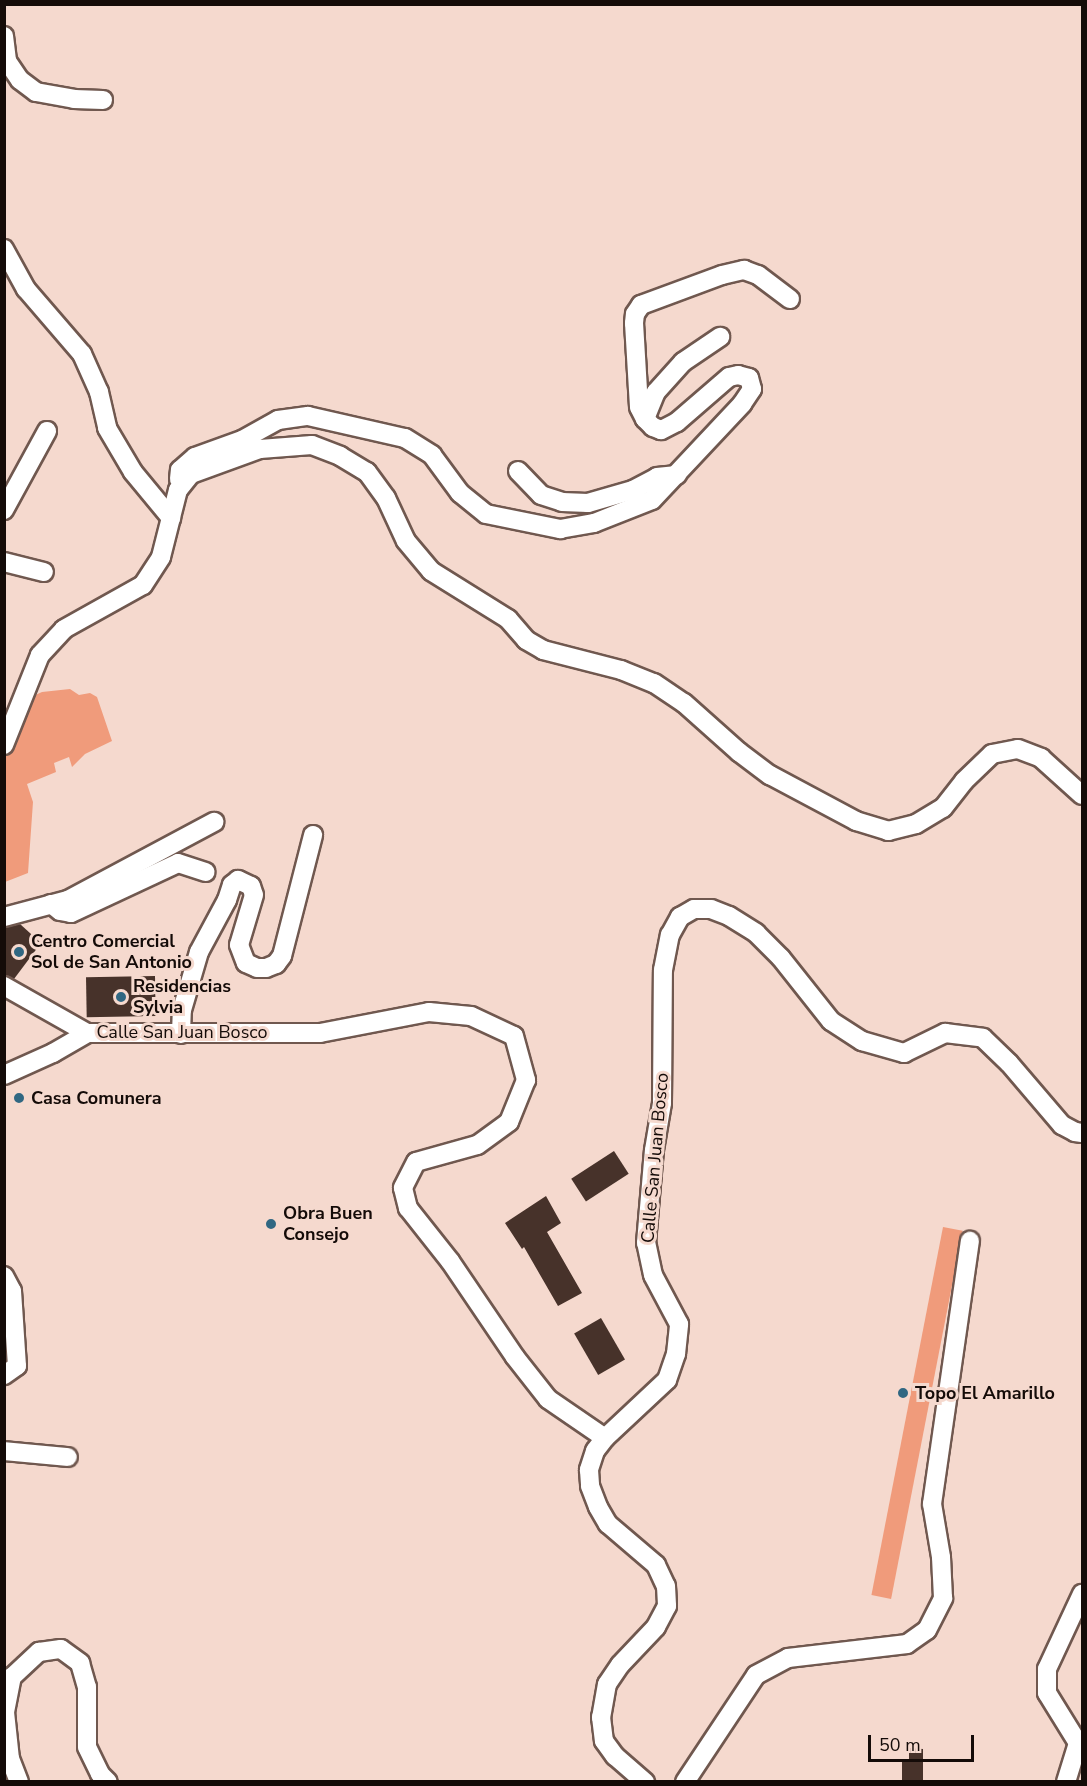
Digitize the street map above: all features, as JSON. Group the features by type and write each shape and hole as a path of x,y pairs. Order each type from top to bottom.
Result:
{"street":[{"path":"4,36 7,61 20,80 36,92 74,99 103,100"},
{"path":"4,249 26,289 82,354 99,392 107,428 133,472 171,518"},
{"path":"4,745 40,655 64,629 143,585 161,556 180,470 195,457 242,440 278,420 308,416 405,438 432,455 460,493 486,514 560,529 594,523 652,500 678,475 742,404 752,389 749,378 738,375 729,377 685,416 661,430 653,427 639,406 634,314 641,305 722,275 744,270 758,274 790,299"},
{"path":"645,418 656,392 683,362 720,337"},
{"path":"4,510 47,431"},
{"path":"177,490 191,474 260,449 312,446 340,456 367,472 386,498 406,541 431,571 508,619 526,640 543,650 621,670 654,683 684,703 738,752 770,775 855,822 888,831 916,824 943,808 964,781 992,754 1018,749 1041,758 1083,795"},
{"path":"518,471 541,495 562,502 588,503 633,490 657,477 678,475"},
{"path":"4,562 44,572"},
{"path":"4,917 68,900 214,822"},
{"path":"181,1034 182,1010 199,952 227,900 232,885 238,880 251,886 254,895 239,945 246,963 257,968 266,968 276,964 282,956 313,835"},
{"path":"51,904 60,911 71,913 178,863 206,872"},
{"name":"Calle San Juan Bosco","path":"645,1782 615,1756 604,1741 601,1717 607,1684 620,1665 656,1627 667,1606 666,1586 656,1565 608,1524 590,1486 589,1470 595,1451 605,1438 667,1380 676,1354 679,1324 653,1275 646,1243 654,1150 662,1103 663,970 670,935 680,917 693,909 711,909 729,916 756,933 781,958 831,1020 862,1041 904,1053 945,1033 982,1038 1009,1063 1062,1125 1075,1132 1083,1133"},
{"path":"4,986 87,1033"},
{"name":"Calle San Juan Bosco","path":"87,1033 320,1033 429,1012 471,1016 514,1036 526,1080 509,1122 477,1145 416,1162 403,1188 408,1208 450,1261 515,1357 548,1399 605,1438"},
{"path":"4,1075 53,1053 87,1033"},
{"path":"685,1782 756,1675 788,1658 907,1644 927,1630 943,1598 941,1557 932,1504 970,1241"},
{"path":"4,1276 12,1292 17,1366 4,1376"},
{"path":"4,1451 68,1456"},
{"path":"1066,1782 1078,1743 1047,1693 1047,1669 1083,1594"},
{"path":"19,1782 10,1759 5,1712 12,1677 39,1652 61,1649 80,1663 87,1687 87,1747 100,1774 108,1782"}],"shaded area":[{"path":"70,689 79,695 90,693 97,697 112,741 85,754 72,767 69,757 54,763 56,772 27,784 33,802 28,873 5,882 5,714 14,696 24,700 42,692"},
{"path":"943,1227 963,1231 891,1599 871,1595"}],"building":[{"name":"Centro Comercial Sol de San Antonio","path":"20,924 41,943 14,979 4,975 4,928"},
{"name":"Residencias Sylvia","path":"155,976 156,1016 87,1017 86,977"},
{"path":"614,1151 629,1174 586,1201 571,1179"},
{"path":"546,1196 561,1223 547,1232 582,1293 558,1306 524,1247 522,1249 505,1223"},
{"path":"601,1318 625,1360 598,1375 574,1334"},
{"path":"909,1748 923,1749 923,1782 902,1782 902,1759 909,1759"}],"place":[{"name":"Centro Comercial Sol de San Antonio","path":"19,952"},
{"name":"Residencias Sylvia","path":"121,997"},
{"name":"Casa Comunera","path":"19,1098"},
{"name":"Obra Buen Consejo","path":"271,1224"},
{"name":"Topo El Amarillo","path":"903,1393"}]}
